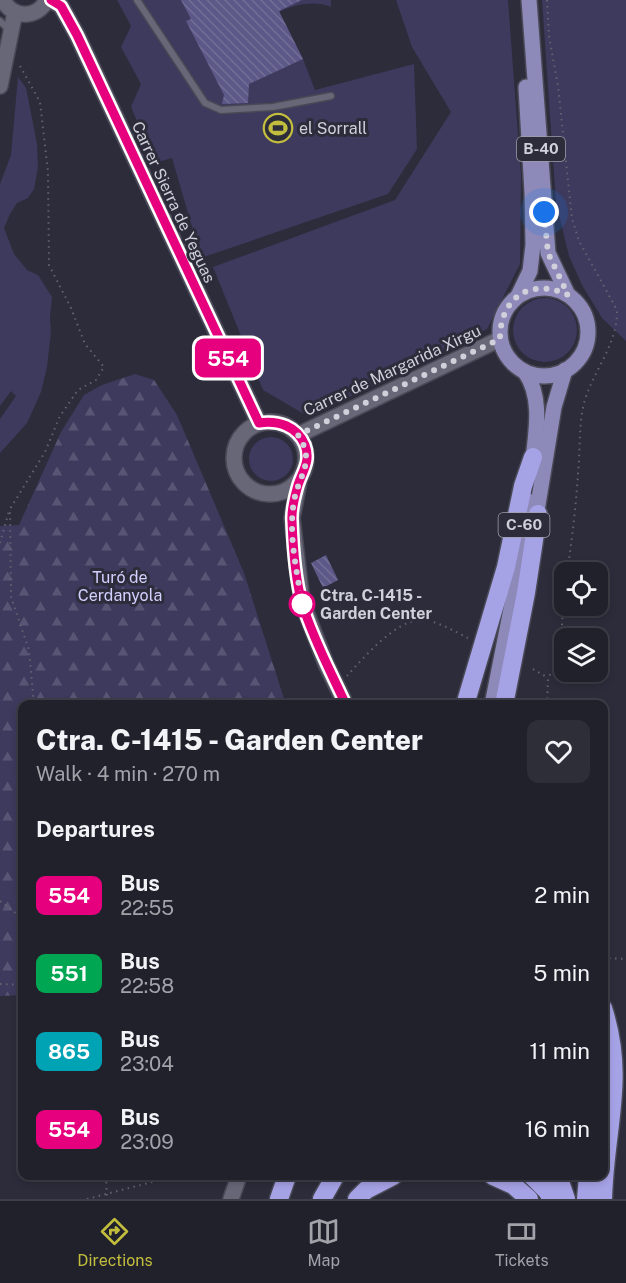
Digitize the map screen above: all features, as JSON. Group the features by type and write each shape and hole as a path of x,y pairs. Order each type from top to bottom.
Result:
{"highway":[{"path":"466,700 506,567 523,486 533,457"},
{"name":"B-40","path":"505,700 520,593 538,514"},
{"path":"512,700 525,618 520,593"},
{"path":"608,1017 618,1043 622,1077 608,1148"},
{"path":"278,1199 280,1180"},
{"path":"278,1199 285,1180"},
{"path":"322,1199 333,1180"},
{"path":"357,1199 366,1190 385,1180"},
{"path":"502,1180 513,1185 529,1199"},
{"path":"536,1180 552,1199"},
{"path":"559,1180 566,1199"},
{"path":"586,1199 588,1180"},
{"path":"603,1199 604,1180"}],"main road":[{"name":"B-40","path":"500,339 502,321 508,305 518,296 530,271 533,245 523,0"},
{"name":"B-40","path":"529,0 548,253 568,295 584,314 587,333 583,352 565,370 554,407 538,514"},
{"path":"518,296 543,287 556,289 568,295"},
{"path":"500,339 510,357 525,372 535,390 537,402 533,457"},
{"path":"525,372 538,376 552,375 565,370"},
{"name":"C-60","path":"493,700 520,593 533,457"}],"street":[{"path":"0,86 8,9 20,14 32,14 49,0"},
{"name":"Carrer Sierra de Yeguas","path":"49,0 61,6 77,35 259,423"},
{"name":"Carrer de Margarida Xirgu","path":"298,435 500,339"},
{"path":"292,518 285,508 269,495 251,489 244,483 235,466 234,456 239,439 259,423 276,422 292,429 304,444 306,468 299,482 292,518 302,602 326,664 344,700"},
{"path":"269,495 280,494 299,482"},
{"path":"231,1199 238,1180"}],"lane":[{"path":"137,0 205,103 221,110 273,107 331,96"}],"path":[{"path":"0,543 10,509 45,452 60,416 78,390 96,380 104,367 85,344 71,308 49,265 48,172 40,102 22,68 16,63"},
{"path":"10,509 11,597 29,650 34,700"},
{"path":"338,687 370,651 406,624 420,621 432,623 471,640"},
{"path":"532,669 548,678"},
{"path":"547,700 548,678 554,670"},
{"path":"0,901 18,915"},
{"path":"608,958 626,960"},
{"path":"0,984 18,985"},
{"path":"106,1180 107,1199"},
{"path":"87,1199 160,1180"}],"green space":[{"name":"el Sorrall","path":"117,0 331,0 331,7 305,4 279,12 303,59 315,90 414,64 417,149 388,194 201,258 172,158 155,163 131,107 141,84 121,47 131,26"},
{"path":"396,0 508,0 521,175 520,264 487,329 309,417 263,390 213,267 395,200 451,112 412,47"},
{"path":"542,0 626,0 626,341 602,318 582,285 569,256 556,202"},
{"path":"18,77 26,88 37,144 38,167 34,189 28,198 17,203 4,228 14,254 27,270 38,275 52,297 51,332 47,367 41,392 27,423 0,453 0,419 16,396 11,391 0,406 0,184 11,155"},
{"path":"545,298 563,304 571,312 577,330 571,348 563,356 545,362 527,356 519,348 513,330 519,312 527,304"},
{"name":"Turó de Cerdanyola","path":"135,374 154,380 177,415 244,573 284,700 18,700 18,995 0,996 0,526 19,525 61,432 84,395 102,385"},
{"path":"271,437 287,443 293,459 287,475 271,481 255,475 249,459 255,443"}],"building":[{"path":"181,0 302,0 279,11 303,59 249,84 248,103 222,104 224,95 186,21 191,19"},
{"path":"326,555 338,580 323,588 311,563"}],"bus line":[{"name":"554","path":"51,0 61,6 77,35 259,423 276,422 285,425 292,429 304,444 307,454 306,468 299,482 292,518 298,582 302,602 326,664 344,700"}],"place":[{"name":"el Sorrall","path":"278,128"},
{"name":"Ctra. C-1415 - Garden Center","path":"302,604"}],"route":[{"path":"302,604 292,518 299,482 306,468 307,454 298,435 500,339 500,329 508,305 518,296 543,287 556,289 568,295 548,253 544,212"}]}
